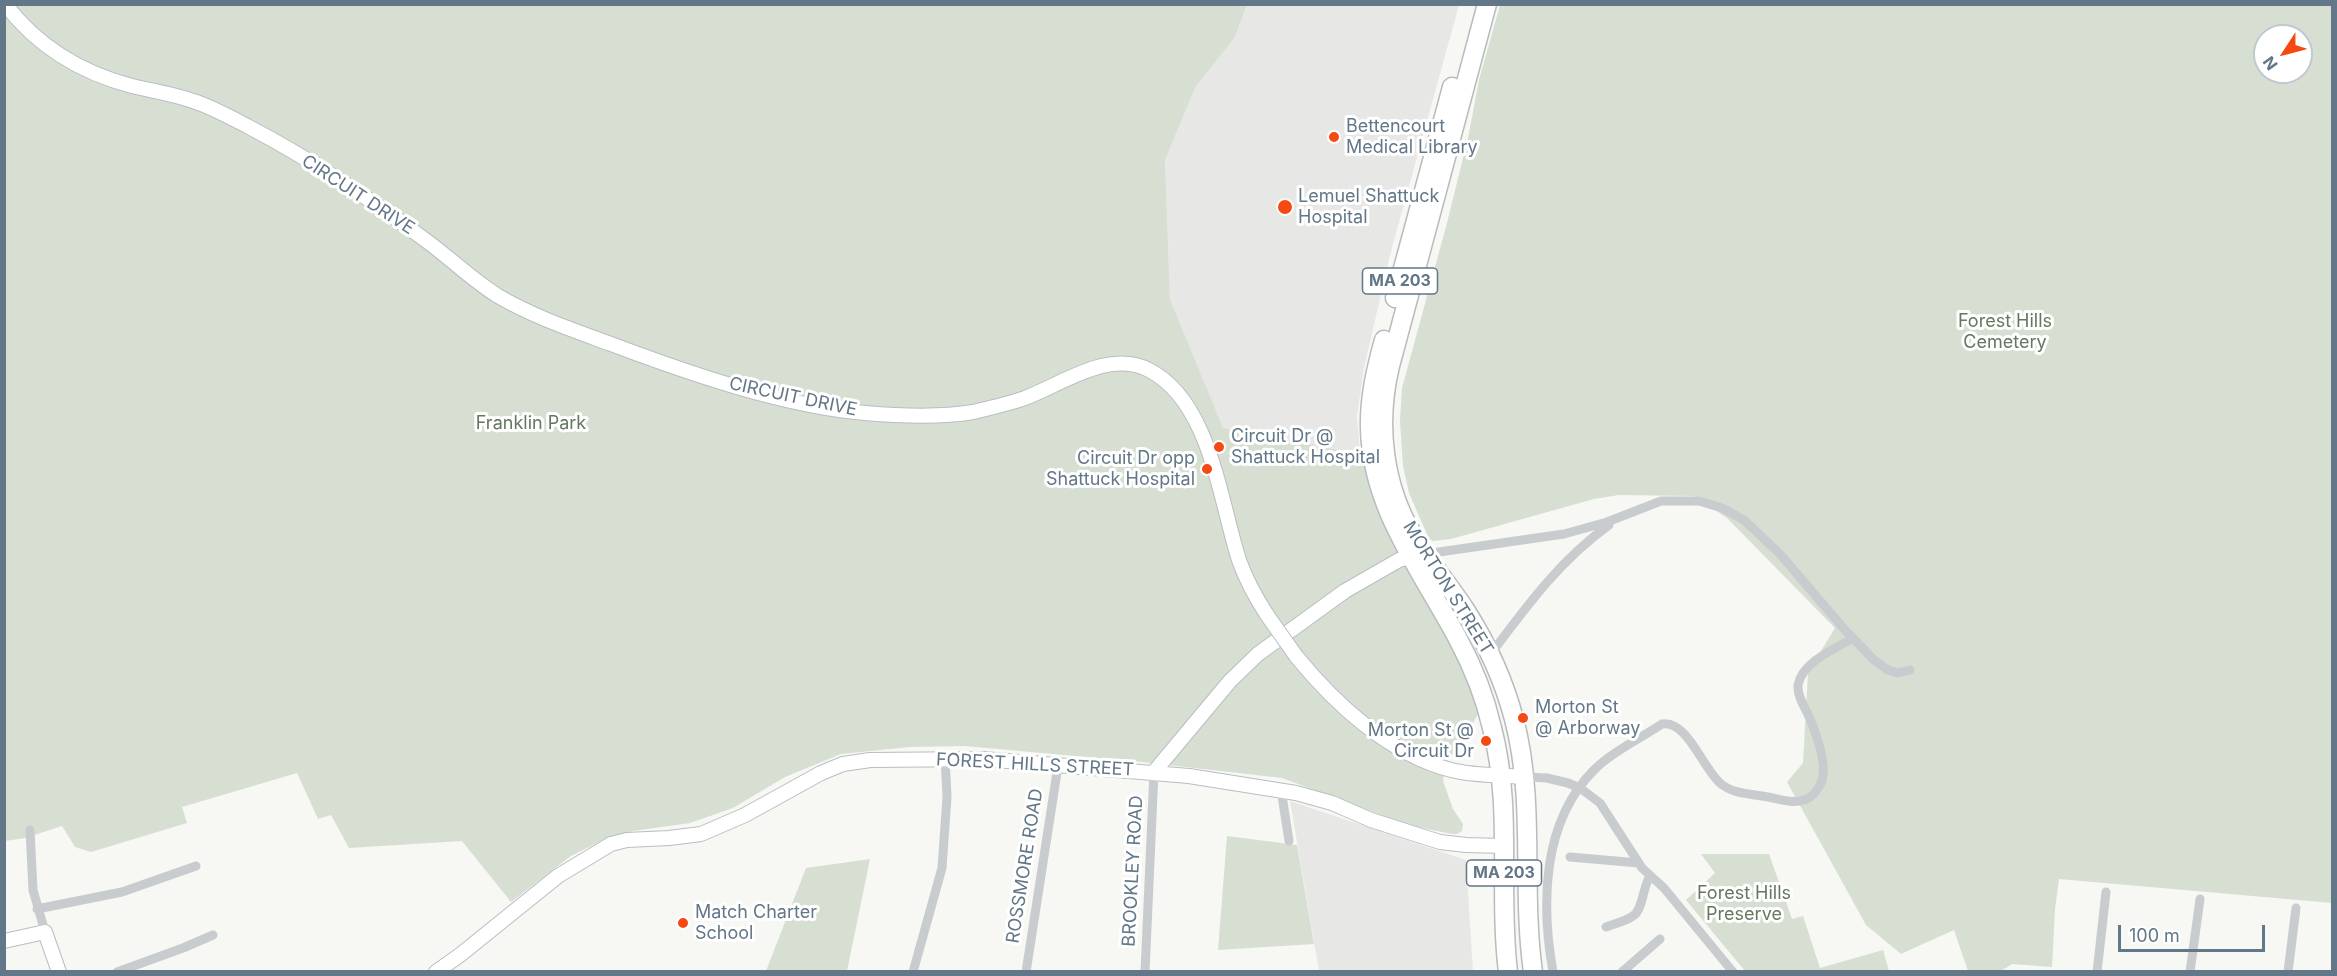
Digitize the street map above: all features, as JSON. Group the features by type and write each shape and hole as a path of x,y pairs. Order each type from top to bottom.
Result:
{"highway":[{"name":"MORTON STREET","path":"1474,4 1377,367 1372,396 1371,437 1378,483 1390,518 1466,611 1490,655 1514,717 1525,777"},
{"name":"MORTON STREET","path":"1487,4 1392,357 1384,396 1384,440 1391,482 1418,555 1473,671 1492,726 1502,775"},
{"name":"MA 203","path":"1502,775 1505,935 1508,972"},
{"name":"MA 203","path":"1525,777 1528,808 1529,939 1533,972"}],"main road":[{"name":"CIRCUIT DRIVE","path":"5,4 28,30 60,57 84,69 128,85 214,108 343,181 430,243 493,293 532,314 696,375 844,411 939,415 965,413 1012,402 1109,364 1129,364 1148,369 1166,381 1178,393 1197,424 1211,461 1243,570 1267,615 1296,656 1323,686 1351,712 1404,751 1426,761 1451,770 1525,777"},
{"path":"1154,772 1254,657 1333,598 1390,565 1418,555"},
{"name":"FOREST HILLS STREET","path":"436,972 558,876 611,844 627,840 700,834 745,815 821,772 843,764 870,760 996,759 1154,772 1281,789 1332,803 1371,820 1440,842 1504,846"},
{"path":"4,941 45,932 59,972"}],"street":[{"path":"1418,555 1547,537 1595,526 1661,501 1699,501 1722,507 1744,520 1780,554 1852,638 1874,660 1898,674 1910,670"},
{"path":"1490,655 1532,598 1552,576 1585,544 1624,516"},
{"path":"1552,972 1548,932 1550,852 1559,824 1580,788 1599,765 1662,724 1669,723 1684,731 1706,768 1721,784 1731,790 1793,802 1806,800 1817,790 1824,777 1823,761 1811,722 1800,697 1798,685 1813,663 1852,638"},
{"path":"913,972 942,868 947,797 945,758"},
{"name":"ROSSMORE ROAD","path":"1026,972 1058,765"},
{"name":"BROOKLEY ROAD","path":"1145,972 1154,772"},
{"path":"1525,777 1561,780 1580,788 1600,803 1639,863 1664,888 1731,971"},
{"path":"1281,789 1289,841"},
{"path":"30,830 32,882 45,932"},
{"path":"1570,857 1639,863"},
{"path":"38,909 122,892 196,866"},
{"path":"1606,927 1637,913 1644,886 1650,876"},
{"path":"2097,972 2106,892"},
{"path":"2190,972 2200,899"},
{"path":"2288,972 2296,909"},
{"path":"117,972 213,935"},
{"path":"1622,972 1660,939"}],"shaded area":[{"name":"Lemuel Shattuck Hospital","path":"1247,5 1459,5 1390,255 1364,368 1357,416 1360,454 1223,429 1170,299 1165,160 1195,88 1235,37"},
{"path":"1290,801 1466,860 1473,971 1319,971"}],"green space":[{"name":"Franklin Park","path":"4,5 1247,5 1235,37 1195,88 1165,160 1170,299 1223,428 1360,454 1397,545 1455,646 1478,697 1478,714 1446,763 1443,781 1453,809 1463,824 1462,831 1452,834 1408,825 1282,778 1142,762 964,746 910,747 841,754 785,777 733,808 690,823 633,831 607,838 571,856 511,902 462,841 349,848 331,815 318,819 297,773 182,807 187,823 91,852 75,847 62,826 25,838 5,841"},
{"name":"Forest Hills Cemetery","path":"1500,5 2332,5 2332,903 2059,879 2052,967 2012,964 2001,971 1968,971 1954,930 1901,954 1866,925 1787,782 1803,763 1808,672 1835,628 1727,518 1694,496 1619,495 1594,499 1451,539 1433,541 1429,539 1409,493 1403,466 1400,421 1402,388 1468,138 1479,80"},
{"path":"1227,836 1297,845 1314,944 1218,950"},
{"name":"Forest Hills Preserve","path":"1701,854 1769,854 1792,919 1803,916 1820,968 1883,950 1889,971 1745,971 1686,900 1715,873"},
{"path":"870,859 847,971 766,971 806,868"}],"place":[{"name":"Bettencourt Medical Library","path":"1334,137"},
{"name":"Lemuel Shattuck Hospital","path":"1285,207"},
{"name":"Circuit Dr @ Shattuck Hospital","path":"1219,447"},
{"name":"Circuit Dr opp Shattuck Hospital","path":"1207,469"},
{"name":"Morton St @ Arborway","path":"1523,718"},
{"name":"Morton St @ Circuit Dr","path":"1486,741"},
{"name":"Match Charter School","path":"683,923"}]}
